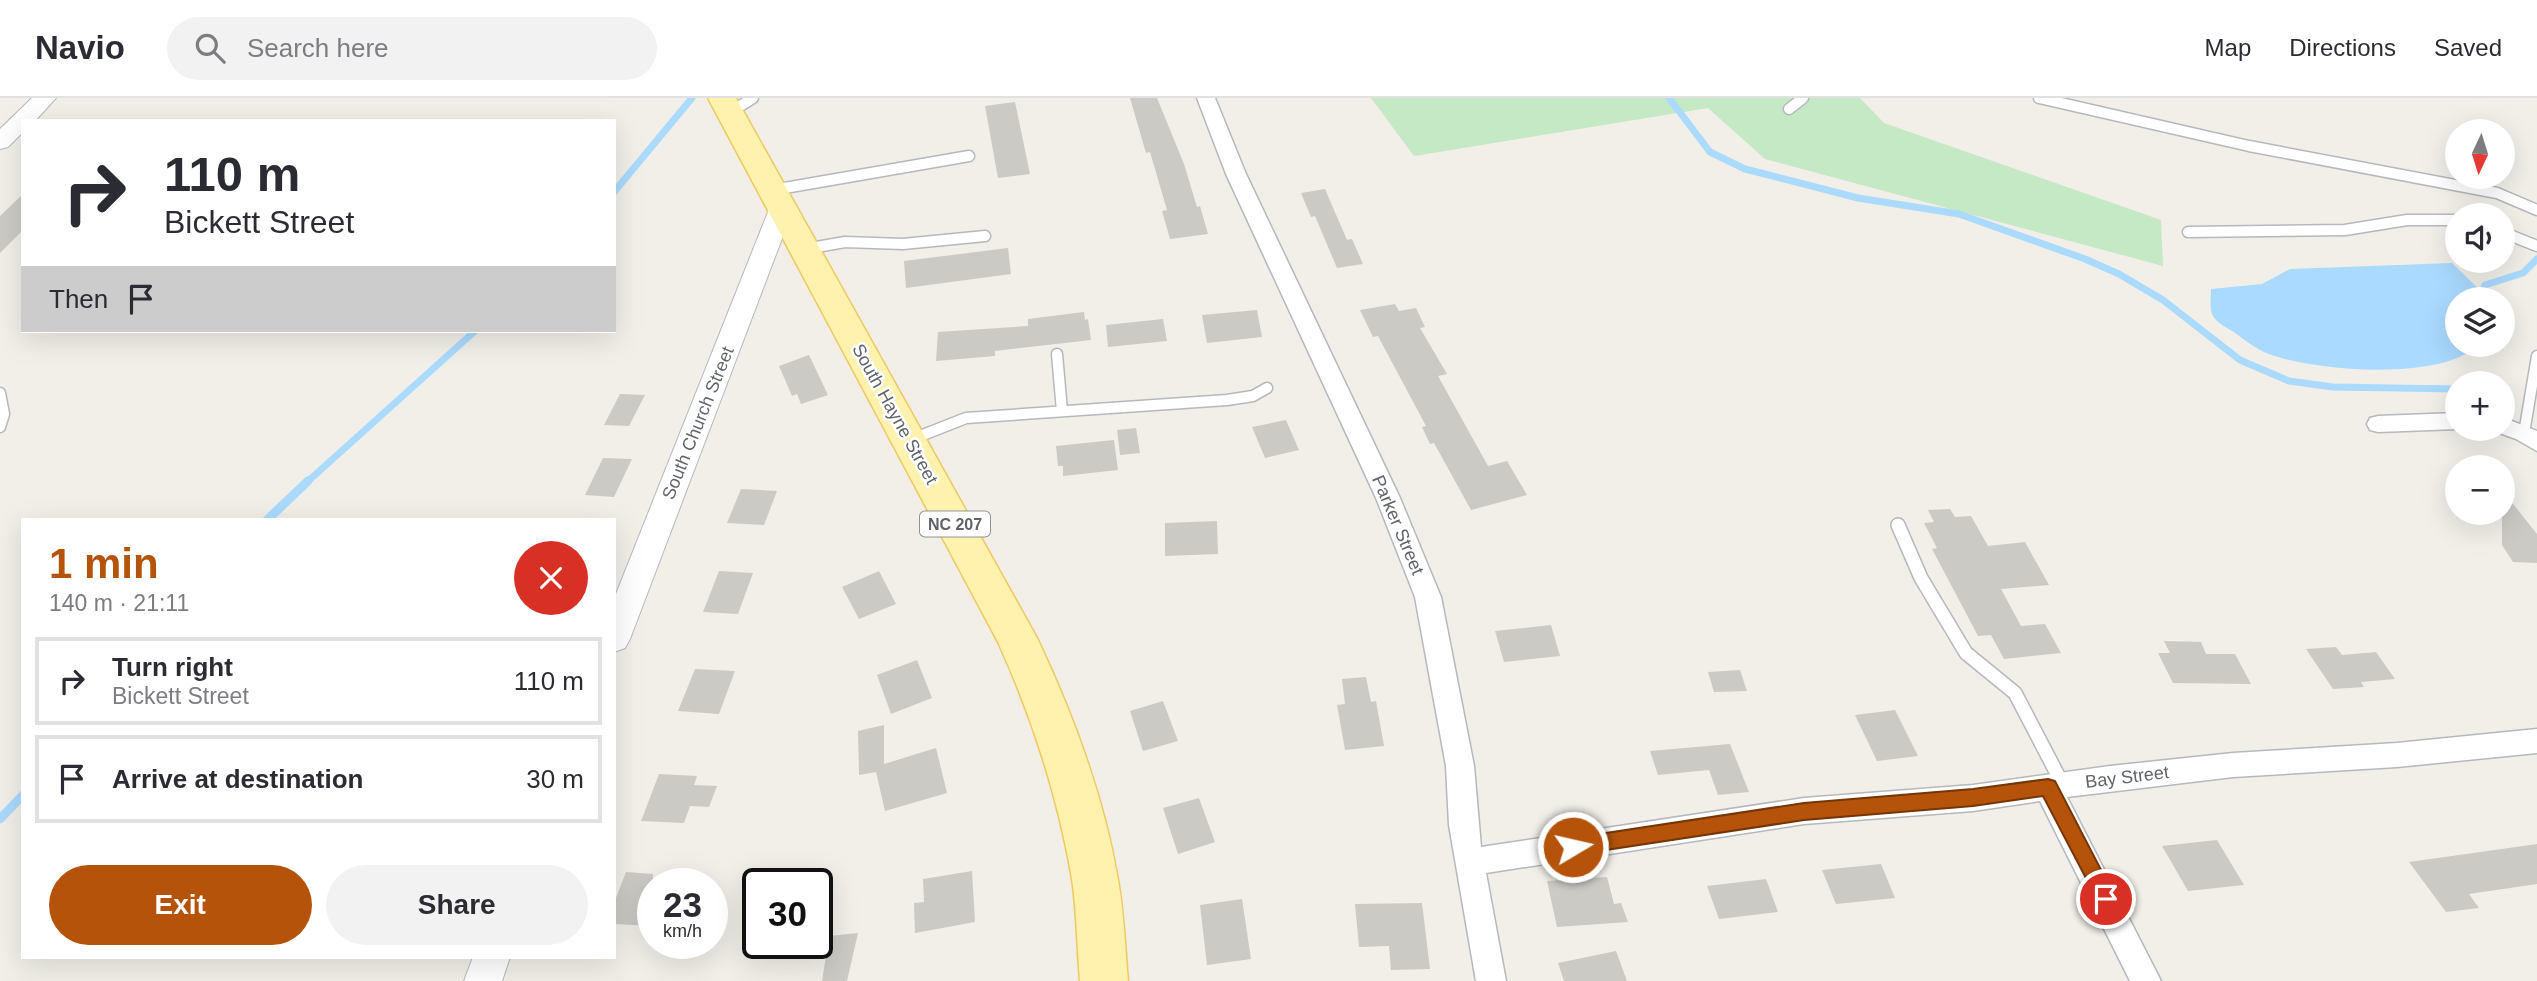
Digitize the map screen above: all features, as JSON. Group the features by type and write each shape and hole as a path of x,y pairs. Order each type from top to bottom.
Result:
{"main road":[{"name":"South Hayne Street","path":"734,103 777,199 1017,638 1041,690 1071,779 1095,880 1104,981"}],"street":[{"path":"24,119 45,98"},
{"name":"Parker Street","path":"1206,98 1236,174 1388,498 1428,597 1461,766 1463,825 1491,981"},
{"path":"0,142 21,121"},
{"name":"South Church Street","path":"616,634 777,199"},
{"path":"2378,424 2445,421"},
{"name":"Bay Street","path":"1470,862 1804,811 1973,798 2232,765 2397,755 2537,741"},
{"path":"2056,786 2146,981"},
{"path":"483,981 491,959"}],"lane":[{"path":"1788,109 1803,98"},
{"path":"2039,98 2249,146 2497,193 2537,210"},
{"path":"777,199 970,156"},
{"path":"2188,232 2345,230 2407,220 2445,219"},
{"path":"805,249 845,242 903,244 985,236"},
{"path":"2515,237 2537,246"},
{"path":"1056,354 1062,411"},
{"path":"2521,433 2537,356"},
{"path":"910,440 966,418 1227,400 1253,396 1267,388"},
{"path":"0,393 4,414 0,427"},
{"path":"1899,525 1921,578 1965,653 2015,693 2056,786"}],"green space":[{"path":"1371,98 1860,98 1884,123 2161,220 2163,266 1765,159 1708,108 1414,156"}],"water":[{"path":"2445,263 2445,273 2462,273 2477,287 2445,287 2445,357 2460,357 2405,369 2372,370 2307,364 2260,350 2213,316 2211,289 2262,284 2290,269"}],"building":[{"path":"1130,98 1157,98 1184,164 1197,207 1200,206 1208,234 1170,239 1162,211 1167,210"},
{"path":"1015,102 1030,174 998,178 985,106"},
{"path":"1325,189 1347,240 1352,239 1363,264 1337,268 1315,216 1311,217 1301,193"},
{"path":"21,196 21,232 0,253 0,216"},
{"path":"1008,248 1011,274 906,288 904,261"},
{"path":"1395,304 1399,311 1416,308 1425,327 1420,328 1447,374 1438,376 1488,466 1507,461 1527,495 1471,510 1434,443 1430,444 1422,427 1426,426 1378,336 1373,337 1360,310"},
{"path":"1257,310 1262,337 1207,343 1202,315"},
{"path":"1084,312 1085,320 1088,319 1091,340 995,351 995,356 936,361 938,332 1028,326 1028,319"},
{"path":"1163,319 1167,341 1108,347 1106,325"},
{"path":"809,355 828,395 801,404 797,394 792,396 779,366"},
{"path":"620,394 645,395 629,426 604,425"},
{"path":"1286,420 1299,450 1265,458 1252,427"},
{"path":"1136,428 1140,453 1120,455 1117,430"},
{"path":"1114,440 1118,470 1063,476 1063,466 1058,466 1056,446"},
{"path":"603,458 632,459 614,497 585,495"},
{"path":"741,489 777,491 764,525 727,523"},
{"path":"2515,506 2537,534 2537,563 2513,562 2502,545 2502,525 2515,525"},
{"path":"1950,509 1955,517 1971,516 1988,546 2025,542 2049,585 2001,589 2021,626 2045,624 2061,653 2004,659 1991,635 1978,636 1932,549 1937,548 1924,523 1934,522 1928,510"},
{"path":"1217,521 1218,554 1165,556 1165,523"},
{"path":"719,571 753,573 738,614 703,612"},
{"path":"879,571 896,604 859,619 842,587"},
{"path":"1551,625 1560,656 1504,662 1495,631"},
{"path":"2164,641 2201,642 2206,654 2235,654 2251,684 2173,683 2158,653 2170,653"},
{"path":"2336,647 2342,655 2376,652 2395,679 2361,682 2364,687 2333,689 2306,649"},
{"path":"917,660 932,698 891,714 877,675"},
{"path":"695,669 735,671 719,714 678,711"},
{"path":"1740,670 1747,691 1714,692 1708,672"},
{"path":"1366,677 1371,702 1376,701 1384,746 1345,750 1337,705 1345,704 1342,679"},
{"path":"1163,701 1178,741 1143,751 1130,711"},
{"path":"1895,710 1918,756 1877,761 1855,715"},
{"path":"884,725 884,764 936,748 947,793 885,811 876,772 859,775 858,731"},
{"path":"1730,744 1749,792 1718,795 1709,770 1658,775 1650,751"},
{"path":"659,774 697,776 694,785 717,786 709,807 690,806 684,823 641,821"},
{"path":"1199,798 1215,842 1178,854 1163,808"},
{"path":"2217,840 2244,885 2188,891 2162,846"},
{"path":"2537,844 2537,884 2469,894 2479,908 2446,912 2409,862"},
{"path":"1881,864 1895,898 1836,904 1822,870"},
{"path":"972,871 975,922 915,933 914,903 924,902 923,879"},
{"path":"626,872 637,873 637,925 616,924 616,898"},
{"path":"1607,877 1614,904 1621,903 1628,922 1557,927 1547,881"},
{"path":"1766,879 1778,912 1719,919 1707,886"},
{"path":"1242,899 1251,959 1207,965 1200,905"},
{"path":"1422,903 1430,969 1391,970 1389,946 1359,947 1355,904"},
{"path":"858,933 847,981 822,981 825,959 833,959 833,936"},
{"path":"1616,951 1627,981 1564,981 1558,963"}],"waterway":[{"path":"616,190 692,98"},
{"path":"1669,98 1710,152 1745,169 1858,198 1959,214 2085,259 2119,274 2163,300 2240,360 2289,381 2333,387 2445,389"},
{"path":"2484,287 2523,273 2537,259"},
{"path":"306,483 473,333"},
{"path":"269,518 308,481"},
{"path":"0,819 21,797"}],"route":[{"path":"1573,847 1804,811 1973,798 2048,787 2106,899"}]}
